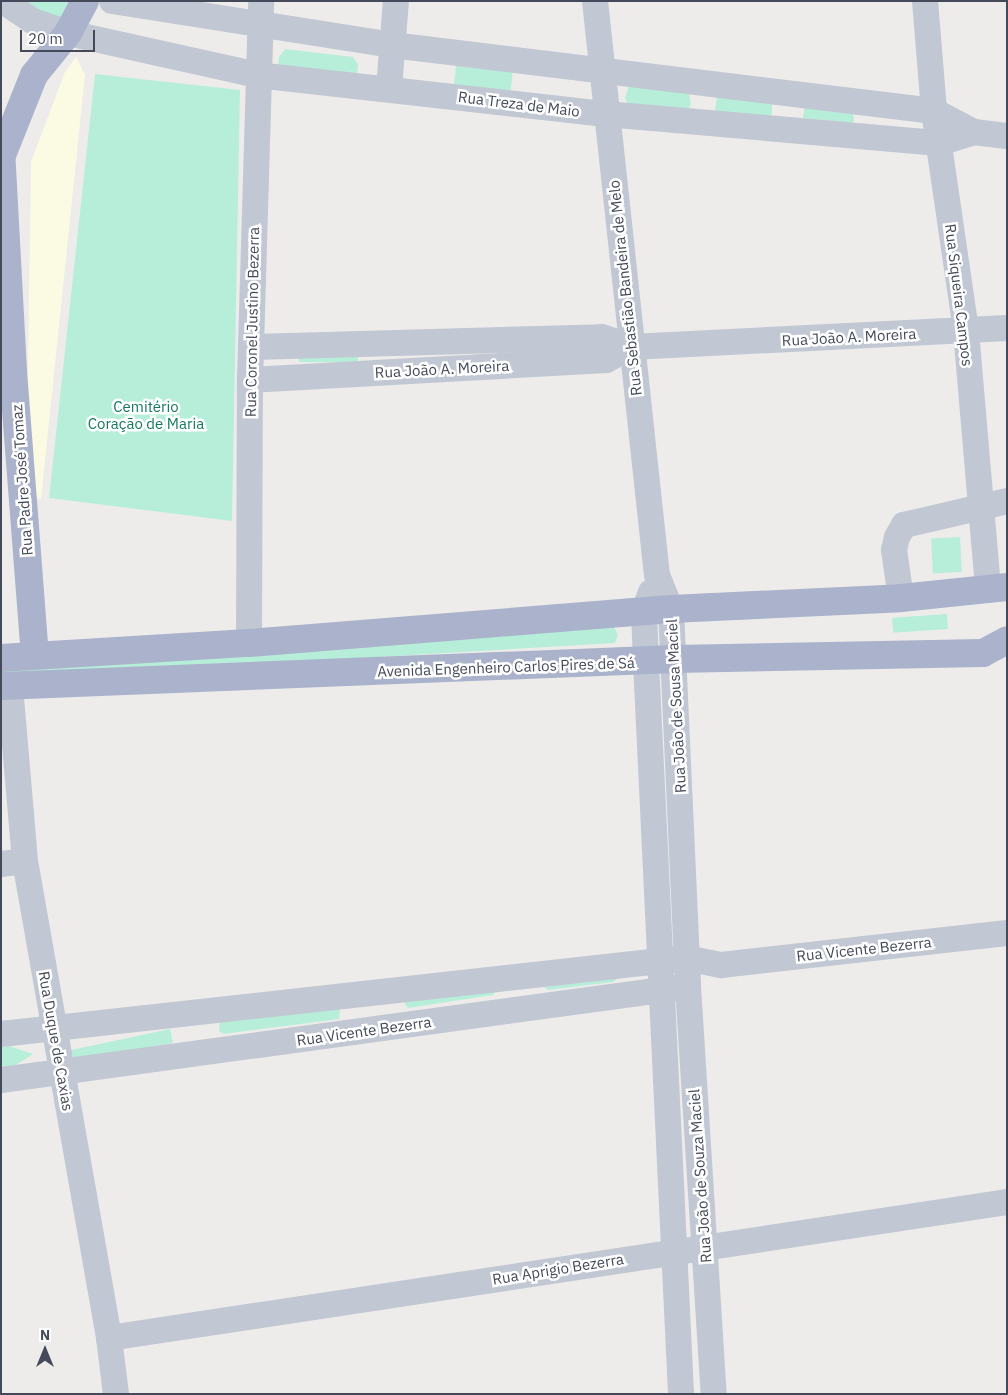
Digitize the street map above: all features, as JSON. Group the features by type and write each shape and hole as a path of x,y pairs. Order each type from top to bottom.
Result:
{"main road":[{"name":"Rua Padre José Tomaz","path":"35,655 7,370 2,152 34,75 68,33 85,1"},
{"path":"1,658 249,643 657,610 901,598 998,589"},
{"name":"Avenida Engenheiro Carlos Pires de Sá","path":"6,686 646,662 674,659 995,653 1007,640"}],"street":[{"name":"Rua Treza de Maio","path":"3,1 33,21 68,33 257,75 606,114 939,143 974,132"},
{"name":"Rua Treza de Maio","path":"112,1 261,14 392,45 934,111 974,132 1007,136"},
{"path":"389,89 396,1"},
{"name":"Rua Sebastião Bandeira de Melo","path":"595,1 657,575"},
{"name":"Rua Siqueira Campos","path":"925,1 934,111 966,331 979,507 998,589"},
{"name":"Rua Coronel Justino Bezerra","path":"249,643 250,380 257,75 261,14"},
{"name":"Rua João A. Moreira","path":"251,347 602,337 631,347 1007,328"},
{"name":"Rua João A. Moreira","path":"250,380 606,360 631,347"},
{"path":"901,598 894,550 896,537 904,526 1007,501"},
{"name":"Rua João de Sousa Maciel","path":"657,575 657,610 646,662 658,960"},
{"name":"Rua João de Sousa Maciel","path":"657,610 674,659 687,958"},
{"name":"Rua Duque de Caxias","path":"6,686 13,862 53,1026 109,1338 116,1394"},
{"name":"Rua Vicente Bezerra","path":"1,1034 53,1026 658,960 687,958 721,966 1007,933"},
{"name":"Rua João de Souza Maciel","path":"687,958 714,1394"},
{"name":"Rua João de Souza Maciel","path":"658,960 681,1394"},
{"name":"Rua Vicente Bezerra","path":"1,1080 62,1074 688,986 721,966"},
{"name":"Rua Aprigio Bezerra","path":"109,1338 672,1251 704,1248 1007,1202"}],"shaded area":[{"path":"76,57 85,75 41,499 26,497 31,162 65,72"}],"green space":[{"path":"23,1 73,1 66,15 57,20"},
{"path":"285,49 353,57 358,64 357,76 278,67 279,57"},
{"path":"456,66 513,72 511,91 454,85"},
{"name":"Cemitério Coração de Maria","path":"95,74 240,90 232,521 49,498"},
{"path":"629,86 689,93 691,105 687,110 628,103 625,98"},
{"path":"717,96 772,103 772,113 770,117 715,111"},
{"path":"805,106 853,113 854,121 852,123 803,118"},
{"path":"299,352 358,352 358,362 299,362"},
{"path":"960,537 962,572 933,573 931,539"},
{"path":"947,614 948,629 893,633 892,618"},
{"path":"613,625 618,635 615,643 241,665 1,673 1,663"},
{"path":"618,978 613,982 548,990 544,987"},
{"path":"496,991 493,995 408,1008 402,1000"},
{"path":"340,1009 339,1019 223,1034 219,1031 220,1021"},
{"path":"170,1029 173,1043 74,1064 71,1050"},
{"path":"9,1046 33,1054 11,1068 1,1069 1,1047"}]}
